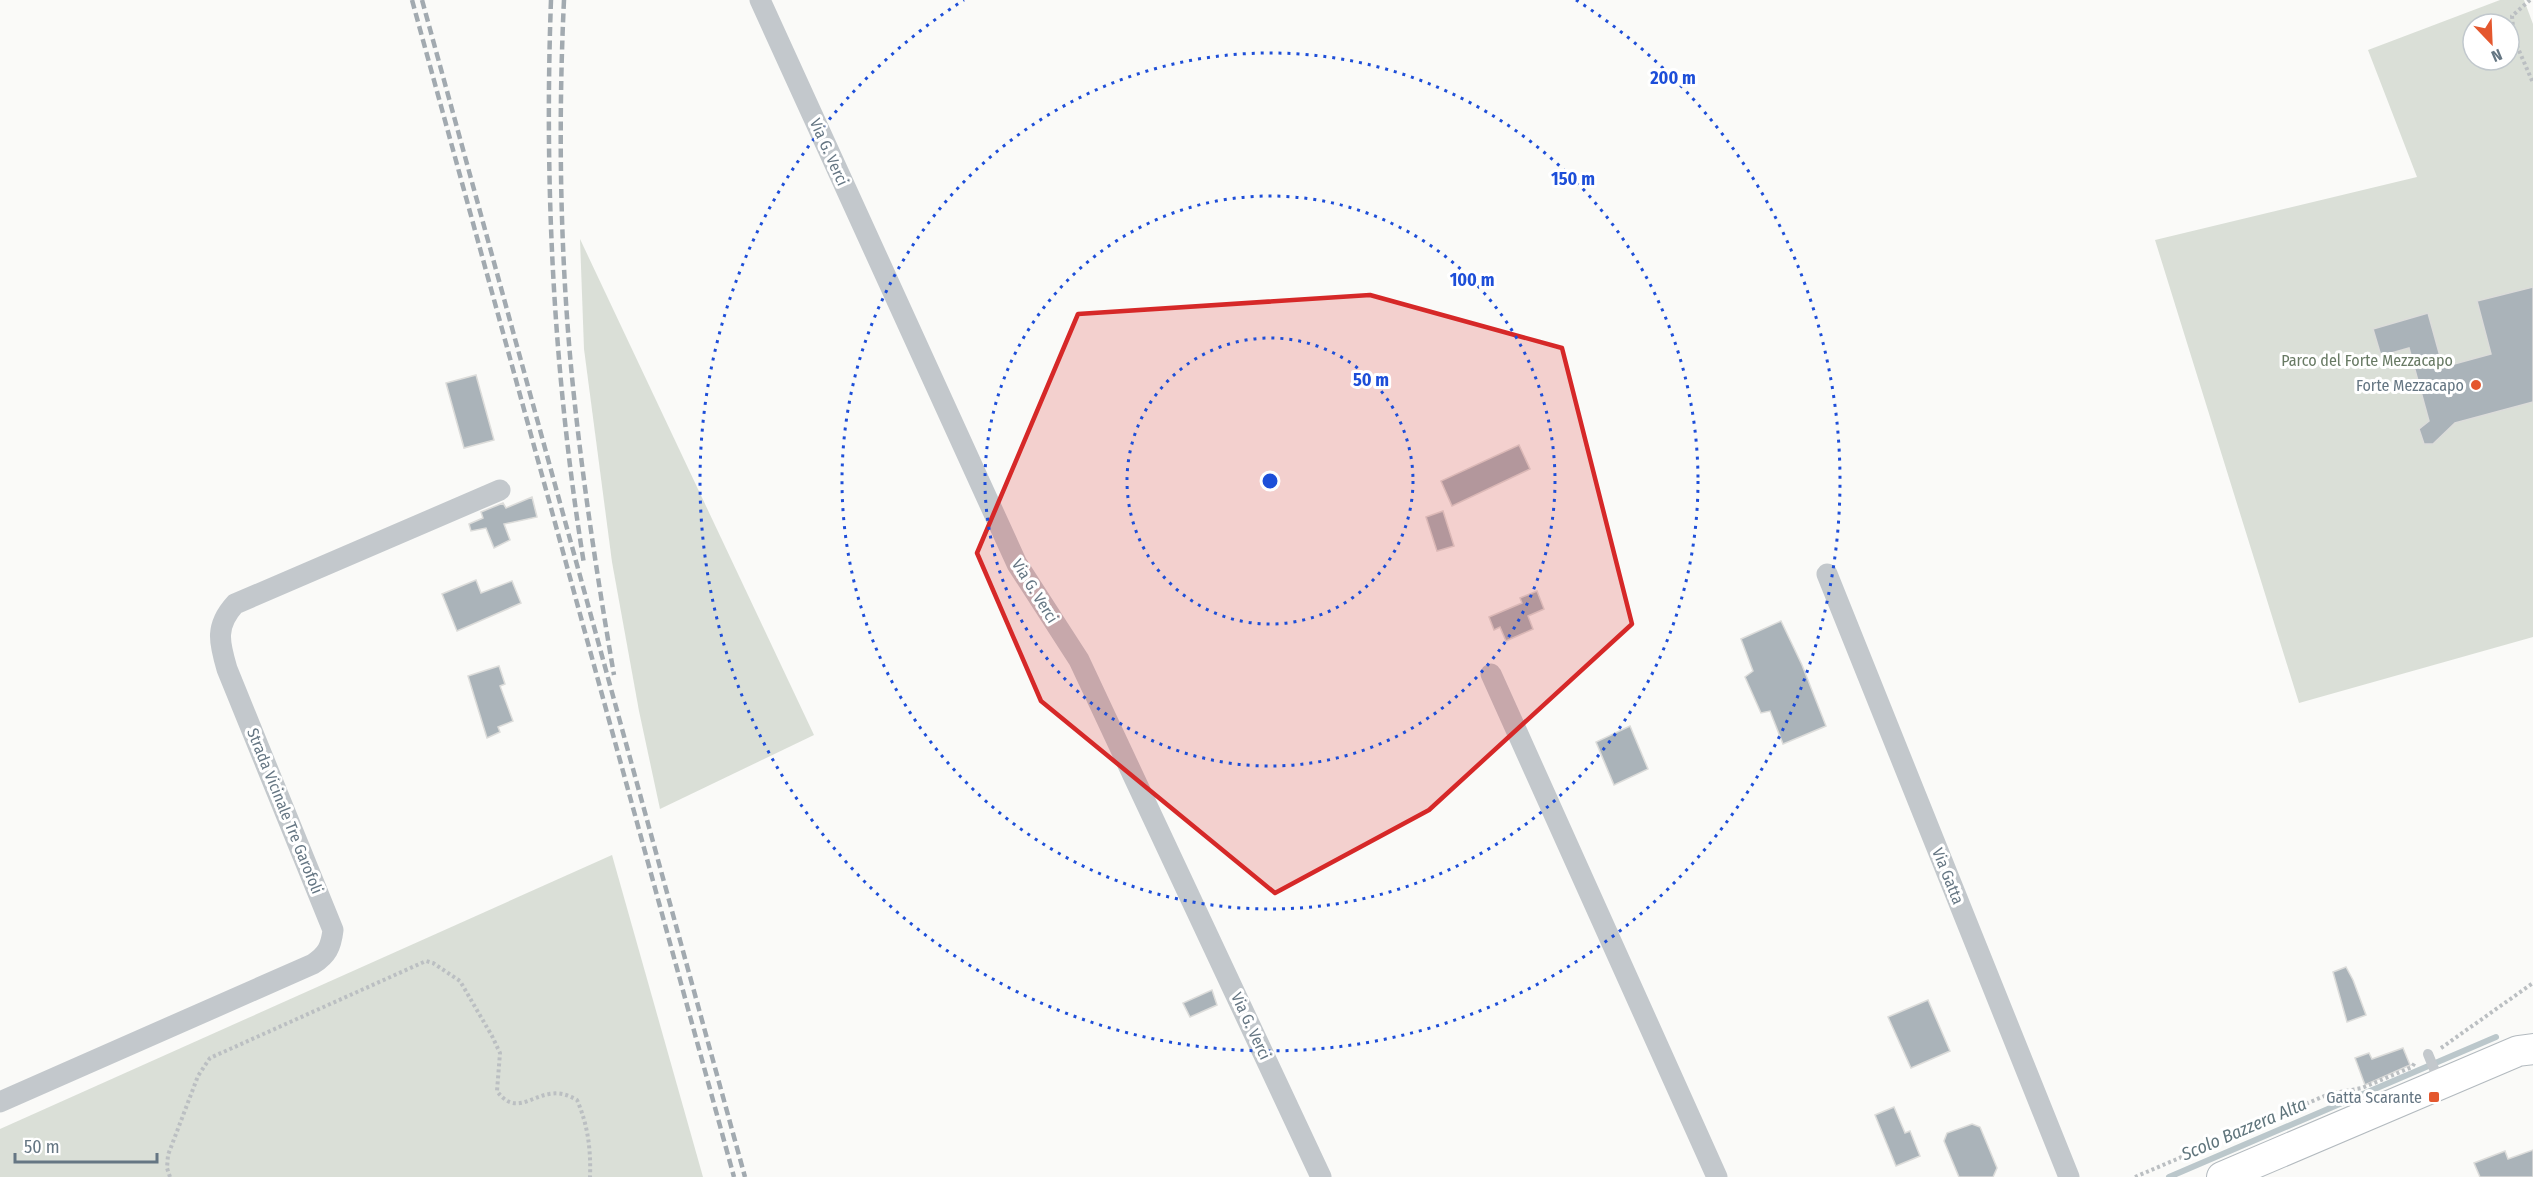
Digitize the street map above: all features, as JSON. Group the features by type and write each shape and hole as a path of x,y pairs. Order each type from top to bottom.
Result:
{"street":[{"name":"Via G. Verci","path":"760,0 1017,564 1079,660 1321,1177"},
{"name":"Strada Vicinale Tre Garofoli","path":"0,1102 313,964 325,956 331,944 333,930 226,669 220,632 223,617 235,604 500,490"},
{"name":"Via Gatta","path":"1827,574 2068,1177"},
{"path":"1491,674 1717,1177"},
{"path":"2222,1177 2528,1046"}],"lane":[{"path":"2428,1054 2440,1084"}],"path":[{"path":"2530,0 2512,16 2514,39 2533,83"},
{"path":"170,1177 167,1168 168,1155 198,1076 210,1058 426,961 433,963 460,981 492,1036 500,1053 497,1091 500,1096 508,1102 517,1103 533,1101 548,1094 566,1094 577,1100 591,1153 590,1177"},
{"path":"2134,1177 2329,1094 2362,1088 2412,1067 2417,1059 2439,1048 2533,982"}],"highlighted area":[{"path":"1370,295 1562,348 1632,624 1429,810 1275,893 1041,701 977,553 1078,314"}],"green space":[{"name":"Parco del Forte Mezzacapo","path":"2500,0 2524,0 2533,24 2533,637 2299,703 2155,240 2417,177 2368,50 2461,15 2461,72 2521,72 2521,12 2468,12"},
{"path":"580,239 814,735 660,809 639,711 612,562 584,349"},
{"path":"612,855 703,1177 0,1177 0,1129"}],"building":[{"path":"2533,287 2533,402 2455,423 2433,444 2424,444 2419,429 2429,421 2409,348 2381,356 2373,329 2428,313 2443,367 2491,354 2477,301"},
{"path":"476,375 494,440 464,448 446,383"},
{"path":"1519,445 1530,469 1452,506 1441,481"},
{"path":"532,497 537,517 504,524 510,540 494,548 486,528 471,531 469,524 483,518 481,512 503,503 506,508"},
{"path":"1443,511 1454,546 1437,551 1426,517"},
{"path":"476,580 481,593 512,581 521,603 457,631 442,594"},
{"path":"1537,591 1544,609 1528,616 1533,629 1506,641 1500,627 1494,630 1489,617 1522,603 1520,598"},
{"path":"1781,621 1802,665 1826,726 1783,744 1770,711 1761,713 1745,677 1753,671 1741,639"},
{"path":"499,666 505,684 500,686 513,721 498,727 500,732 487,738 468,676"},
{"path":"1630,726 1648,769 1614,785 1596,742"},
{"path":"2346,967 2366,1015 2347,1022 2333,972"},
{"path":"1212,990 1217,1005 1190,1017 1183,1003"},
{"path":"1928,1000 1950,1051 1911,1068 1888,1017"},
{"path":"2403,1048 2410,1065 2365,1085 2355,1058 2369,1053 2372,1059"},
{"path":"1894,1107 1905,1133 1910,1131 1920,1156 1896,1166 1875,1115"},
{"path":"1972,1124 1980,1127 1997,1168 1993,1177 1959,1177 1944,1141 1947,1133"},
{"path":"2533,1150 2533,1177 2480,1177 2474,1163 2505,1151 2508,1159"}],"waterway":[{"name":"Scolo Bazzera Alta","path":"2169,1177 2496,1037"}],"railway":[{"path":"412,0 734,1177"},
{"path":"422,0 745,1177"},
{"path":"551,0 549,141 554,283 565,424 584,564"},
{"path":"564,0 561,189 568,330 585,489 614,675"}],"place":[{"name":"Forte Mezzacapo","path":"2476,385"},
{"name":"Gatta Scarante","path":"2434,1097"}]}
